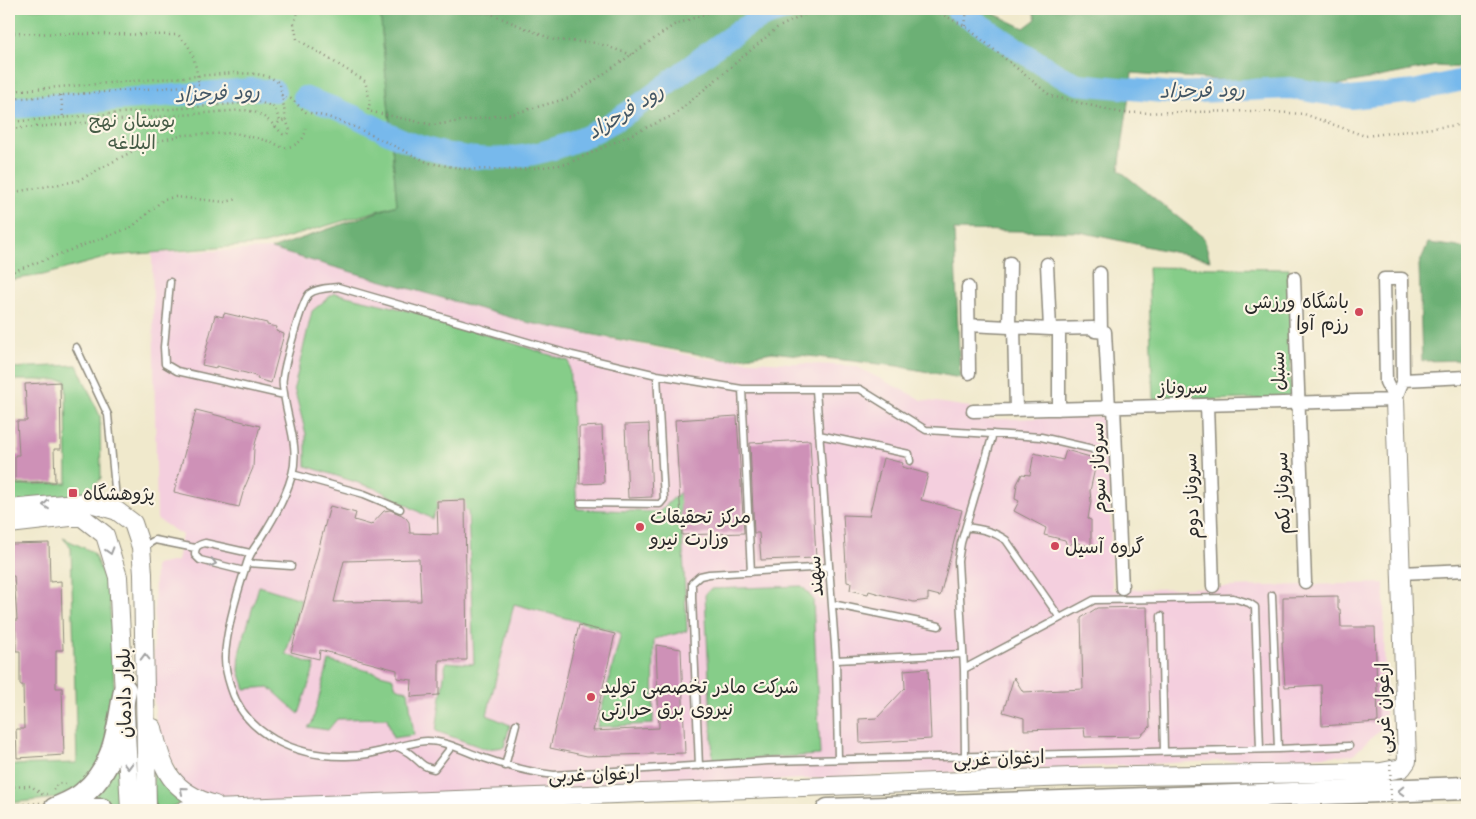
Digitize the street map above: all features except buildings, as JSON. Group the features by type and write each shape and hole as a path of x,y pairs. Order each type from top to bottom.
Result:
{"highway":[{"path":"48,804 80,796 96,782 109,761 136,691"},
{"path":"1437,790 1467,770"},
{"path":"828,810 1467,788"},
{"path":"48,804 102,810"}],"street":[{"path":"1010,263 1016,410"},
{"path":"1047,264 1055,329 1060,409"},
{"path":"969,325 1055,329 1093,328 1101,332 1100,273"},
{"name":"سنبل","path":"1294,278 1297,403"},
{"name":"ارغوان غربی","path":"185,810 1072,777 1381,772 1402,768 1407,761 1395,400 1386,382 1384,279 1402,279 1404,380 1395,400"},
{"path":"968,287 969,373"},
{"name":"سروناز سوم","path":"1101,332 1105,332 1122,588"},
{"path":"1404,380 1467,377"},
{"name":"سروناز","path":"973,411 1395,400"},
{"name":"سروناز یکم","path":"1297,403 1305,582"},
{"name":"سروناز دوم","path":"1207,405 1213,586"},
{"path":"9,509 87,502 117,511"},
{"name":"بلوار دادمان","path":"117,511 133,523 141,548 143,574 130,810"},
{"name":"بلوار دادمان","path":"9,524 82,517 105,535 118,577 136,691 147,810"},
{"path":"1400,573 1467,570"},
{"path":"118,577 143,574"},
{"name":"ارغوان غربی","path":"136,691 167,772 172,780 192,797 227,809"}],"lane":[{"path":"170,282 164,364 177,371 284,395"},
{"path":"1096,454 1093,449 1042,437 926,430 860,389 742,389 657,375 572,355 338,287 316,290 308,295 294,335 283,378 284,395 294,440 292,474 280,507 250,553 244,570 225,659 228,680 234,699 255,727 276,742 308,753 342,756 358,755 426,741 439,742 505,766 526,772 554,775 838,760 1349,746"},
{"path":"76,347 108,415 117,511"},
{"path":"581,503 660,504 664,499 657,375"},
{"path":"742,389 751,572"},
{"name":"سهند","path":"816,390 836,660 838,760"},
{"path":"965,756 964,669 958,561 961,543 993,434"},
{"path":"819,435 909,454 910,461"},
{"path":"292,474 364,494 400,509"},
{"path":"966,527 988,530 1006,540 1060,618"},
{"path":"141,548 155,540 195,548 205,543 250,553"},
{"path":"195,548 195,555 200,560 244,570"},
{"path":"247,563 291,566"},
{"path":"698,766 692,583 700,576 708,574 829,568"},
{"path":"1272,594 1278,749"},
{"path":"964,669 1094,600 1233,598 1255,607 1260,749"},
{"path":"832,604 939,626"},
{"path":"1161,616 1164,751"},
{"path":"836,660 963,654"},
{"path":"505,766 516,724"},
{"path":"398,747 410,754 420,764 427,768 434,768 452,746"}],"path":[{"path":"299,9 294,24 297,39 365,81 370,102 368,111 433,125 512,114 569,98 674,25 719,9"},
{"path":"479,9 554,40 597,43 632,55"},
{"path":"281,95 291,99 306,112 328,117 357,128 429,162 467,169 519,170 567,164 674,115 777,28 816,9"},
{"path":"911,9 931,9 965,25 1051,96 1122,113 1257,111 1304,114 1365,136 1467,124"},
{"path":"965,25 967,9"},
{"path":"9,33 178,35 186,41 191,49 199,84 9,99"},
{"path":"9,91 234,73 271,77 280,84 286,120 290,130 287,134 283,134 262,114 243,110 9,129"},
{"path":"61,95 63,117"},
{"path":"9,122 259,102 274,107 280,121"},
{"path":"275,127 280,121 286,120"},
{"path":"9,193 77,181 146,144 184,135 235,133 272,142 284,148 296,144 303,139 306,128"},
{"path":"9,273 132,227 164,199 176,197 225,202 238,199"},
{"path":"1389,727 1391,810"},
{"path":"48,804 58,783 70,785 80,796"},
{"path":"9,787 31,786 42,794 48,804"},
{"path":"9,805 48,804"}],"shaded area":[{"name":"مرکز تحقیقات وزارت نیرو","path":"271,249 526,322 708,359 855,366 922,400 970,407 972,420 1108,416 1112,590 1384,583 1385,725 1353,755 277,802 225,803 184,787 158,734 153,693 155,565 177,561 182,535 157,519 152,253"}],"green space":[{"name":"بوستان نهج البلاغه","path":"9,9 380,9 397,205 265,244 112,256 43,275 9,280"},
{"path":"380,9 984,9 1024,28 1036,19 1032,9 1467,9 1467,68 1436,66 1321,88 1132,73 1119,170 1204,238 1210,260 1080,232 954,230 960,378 897,366 772,352 729,360 530,323 271,249 397,205"},
{"path":"1428,243 1467,248 1467,360 1422,361 1419,265"},
{"path":"1148,267 1289,269 1291,398 1153,401"},
{"path":"334,293 422,314 569,361 577,509 659,512 680,492 687,631 654,639 653,724 597,727 621,633 514,604 487,715 510,725 504,747 486,749 436,731 446,662 474,664 468,511 438,505 432,519 377,489 306,466 306,434 294,388 312,311"},
{"path":"77,365 100,416 101,478 85,496 9,503 9,485 67,483 66,380 9,380 9,368"},
{"path":"63,538 93,552 109,590 115,702 102,761 84,784 57,798 9,803 9,765 77,763 71,547"},
{"path":"259,586 301,599 286,654 315,665 299,714 269,687 245,689 239,671 240,650"},
{"path":"802,586 813,599 820,755 713,761 705,595 710,589"},
{"path":"329,661 392,677 396,687 408,691 414,735 393,738 387,718 337,719 328,730 308,727 312,723"},
{"path":"152,739 192,801 169,807 154,808"},
{"path":"121,740 124,810 113,810 112,805 107,801 85,802"}],"waterway":[{"name":"رود فرحزاد","path":"304,97 346,113 419,146 452,155 485,158 516,157 546,151 575,141 603,128 631,111 741,29 762,18 789,9"},
{"name":"رود فرحزاد","path":"956,9 1058,75 1078,84 1173,93 1290,88 1351,98 1414,91 1467,79"},
{"name":"رود فرحزاد","path":"9,108 252,89 275,91"}],"place":[{"name":"باشگاه ورزشی رزم آوا","path":"1359,312"},
{"name":"پژوهشگاه","path":"73,493"},
{"name":"مرکز تحقیقات وزارت نیرو","path":"640,527"},
{"name":"گروه آسیل","path":"1055,546"},
{"name":"شرکت مادر تخصصی تولید نیروی برق حرارتی","path":"591,697"}]}
